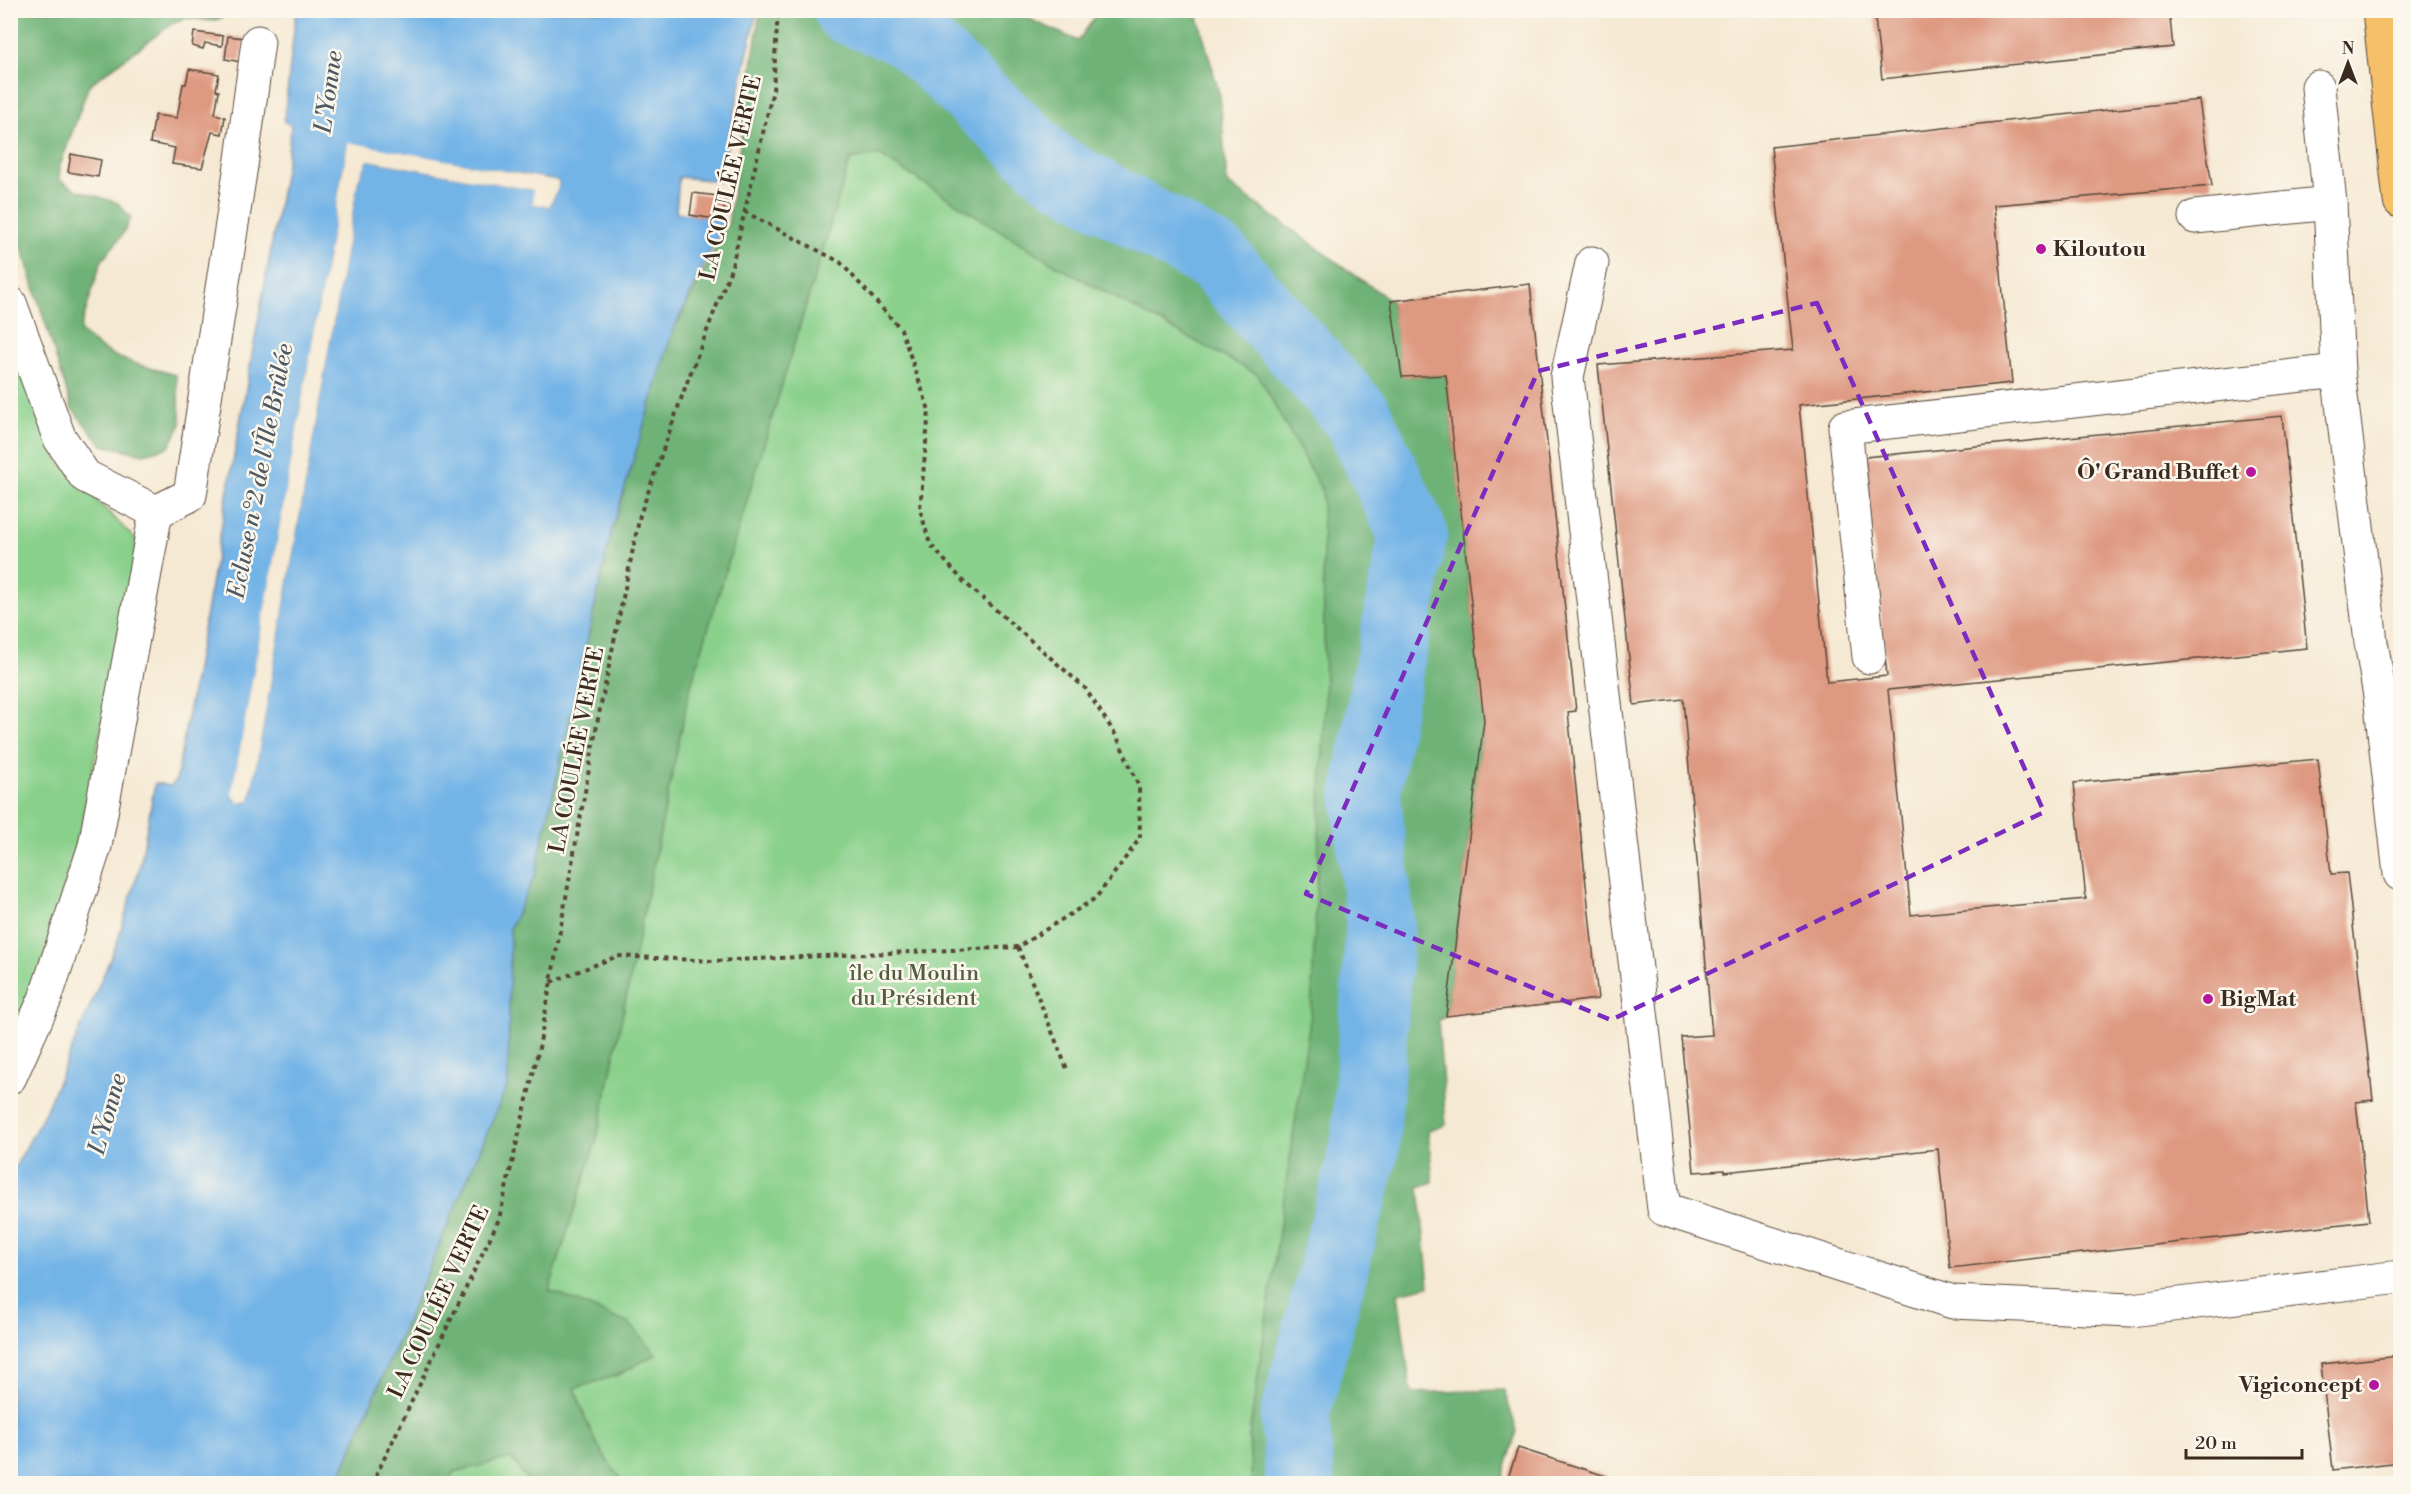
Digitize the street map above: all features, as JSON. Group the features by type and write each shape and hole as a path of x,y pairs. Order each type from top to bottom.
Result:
{"main road":[{"path":"2379,10 2398,163 2400,201"}],"lane":[{"path":"156,512 190,495 258,42"},
{"path":"2318,87 2330,202 2338,371 2400,874"},
{"path":"2195,217 2330,202"},
{"path":"1592,263 1567,377 1664,1209 1953,1302 2131,1310 2400,1277"},
{"path":"10,303 59,437 85,476 156,512"},
{"path":"1869,657 1845,427 2338,371"},
{"path":"10,1077 45,999 95,846 156,512"}],"path":[{"name":"LA COULÉE VERTE","path":"372,1484 500,1220 539,1048 598,719 640,515 686,385 732,266 772,90 778,10"},
{"path":"552,982 618,956 714,961 1017,946 1096,898 1140,838 1139,786 1117,737 1085,688 964,582 930,544 920,509 929,410 901,329 840,262 745,212"},
{"path":"1017,946 1067,1069"}],"highlighted area":[{"path":"1817,303 2044,812 1611,1020 1306,894 1538,371"}],"green space":[{"path":"10,11 238,11 213,21 187,18 172,24 89,85 60,166 59,180 77,190 118,203 131,218 122,235 101,262 80,330 112,355 176,375 181,424 169,447 144,454 102,445 72,409 11,213"},
{"path":"760,11 1012,11 1078,41 1099,11 1189,11 1198,17 1220,96 1227,183 1391,301 1403,377 1446,375 1484,721 1446,1016 1438,1021 1446,1125 1428,1131 1433,1182 1419,1187 1429,1286 1398,1293 1411,1393 1504,1390 1517,1431 1501,1483 1252,1483 1249,1437 1311,1013 1325,704 1322,491 1258,375 1057,266 879,155 850,160 689,692 597,1139 549,1290 630,1324 656,1354 618,1375 575,1388 594,1439 625,1483 530,1483 511,1458 454,1472 447,1483 337,1484 508,1084 510,928 535,875 611,533 672,333 728,224"},
{"name":"île du Moulin du Président","path":"879,155 932,188 1402,377 1341,894 1249,1437 1252,1483 337,1484 508,1084 850,160"},
{"path":"10,342 59,462 138,542 81,829 21,1035 10,1053"}],"water":[{"path":"296,11 757,11 719,181 679,177 676,212 722,220 718,235 672,333 611,533 535,875 510,928 508,1084 337,1483 11,1484 11,1175 45,1112 117,943 140,866 155,783 170,786 176,781 287,159 291,126 284,121","holes":["348,143 558,181 558,188 549,206 533,204 534,190 368,160 358,180 250,800 245,803 233,798"]}],"pier":[{"path":"348,142 558,181 558,188 549,206 533,204 533,190 368,160 358,180 250,800 239,803 232,793","holes":["350,146 555,183 555,188 547,203 536,201 537,189 535,187 369,157 365,159 355,180 247,798 240,800 235,793"]}],"building":[{"path":"1874,10 2169,10 2173,47 1882,79"},
{"path":"194,32 223,36 222,46 205,43 203,49 192,46"},
{"path":"228,36 244,38 241,62 225,59"},
{"path":"189,69 219,74 215,114 225,117 222,134 212,132 202,168 172,164 175,148 150,143 155,115 177,118 183,84 186,84"},
{"path":"2199,100 2212,186 1994,205 2012,383 1799,405 1827,682 1887,676 1865,457 2282,416 2307,648 1888,690 1911,915 2086,899 2074,783 2318,759 2331,874 2347,873 2373,1100 2356,1102 2369,1221 1950,1268 1938,1149 1725,1172 1725,1170 1694,1172 1681,1037 1712,1035 1683,699 1634,705 1598,365 1793,350 1771,147"},
{"path":"71,154 101,160 98,177 68,172"},
{"path":"693,193 726,197 722,220 690,215"},
{"path":"1530,284 1576,711 1568,712 1598,999 1446,1016 1484,721 1446,375 1402,377 1391,301"},
{"path":"2400,1356 2400,1462 2333,1470 2321,1364"},
{"path":"1518,1448 1612,1478 1610,1484 1506,1484"}],"waterway":[{"path":"848,10 908,33 1053,168 1217,259 1358,417 1413,534 1366,793 1380,923 1365,1147 1295,1416 1300,1484"}],"place":[{"name":"Kiloutou","path":"2041,249"},
{"name":"Ô' Grand Buffet","path":"2251,472"},
{"name":"BigMat","path":"2208,999"},
{"name":"Vigiconcept","path":"2374,1385"}],"water label":[{"name":"L'Yonne","path":"329,92"},
{"name":"Ecluse n°2 de l'Île Brûlée","path":"261,471"},
{"name":"L'Yonne","path":"108,1114"}]}
